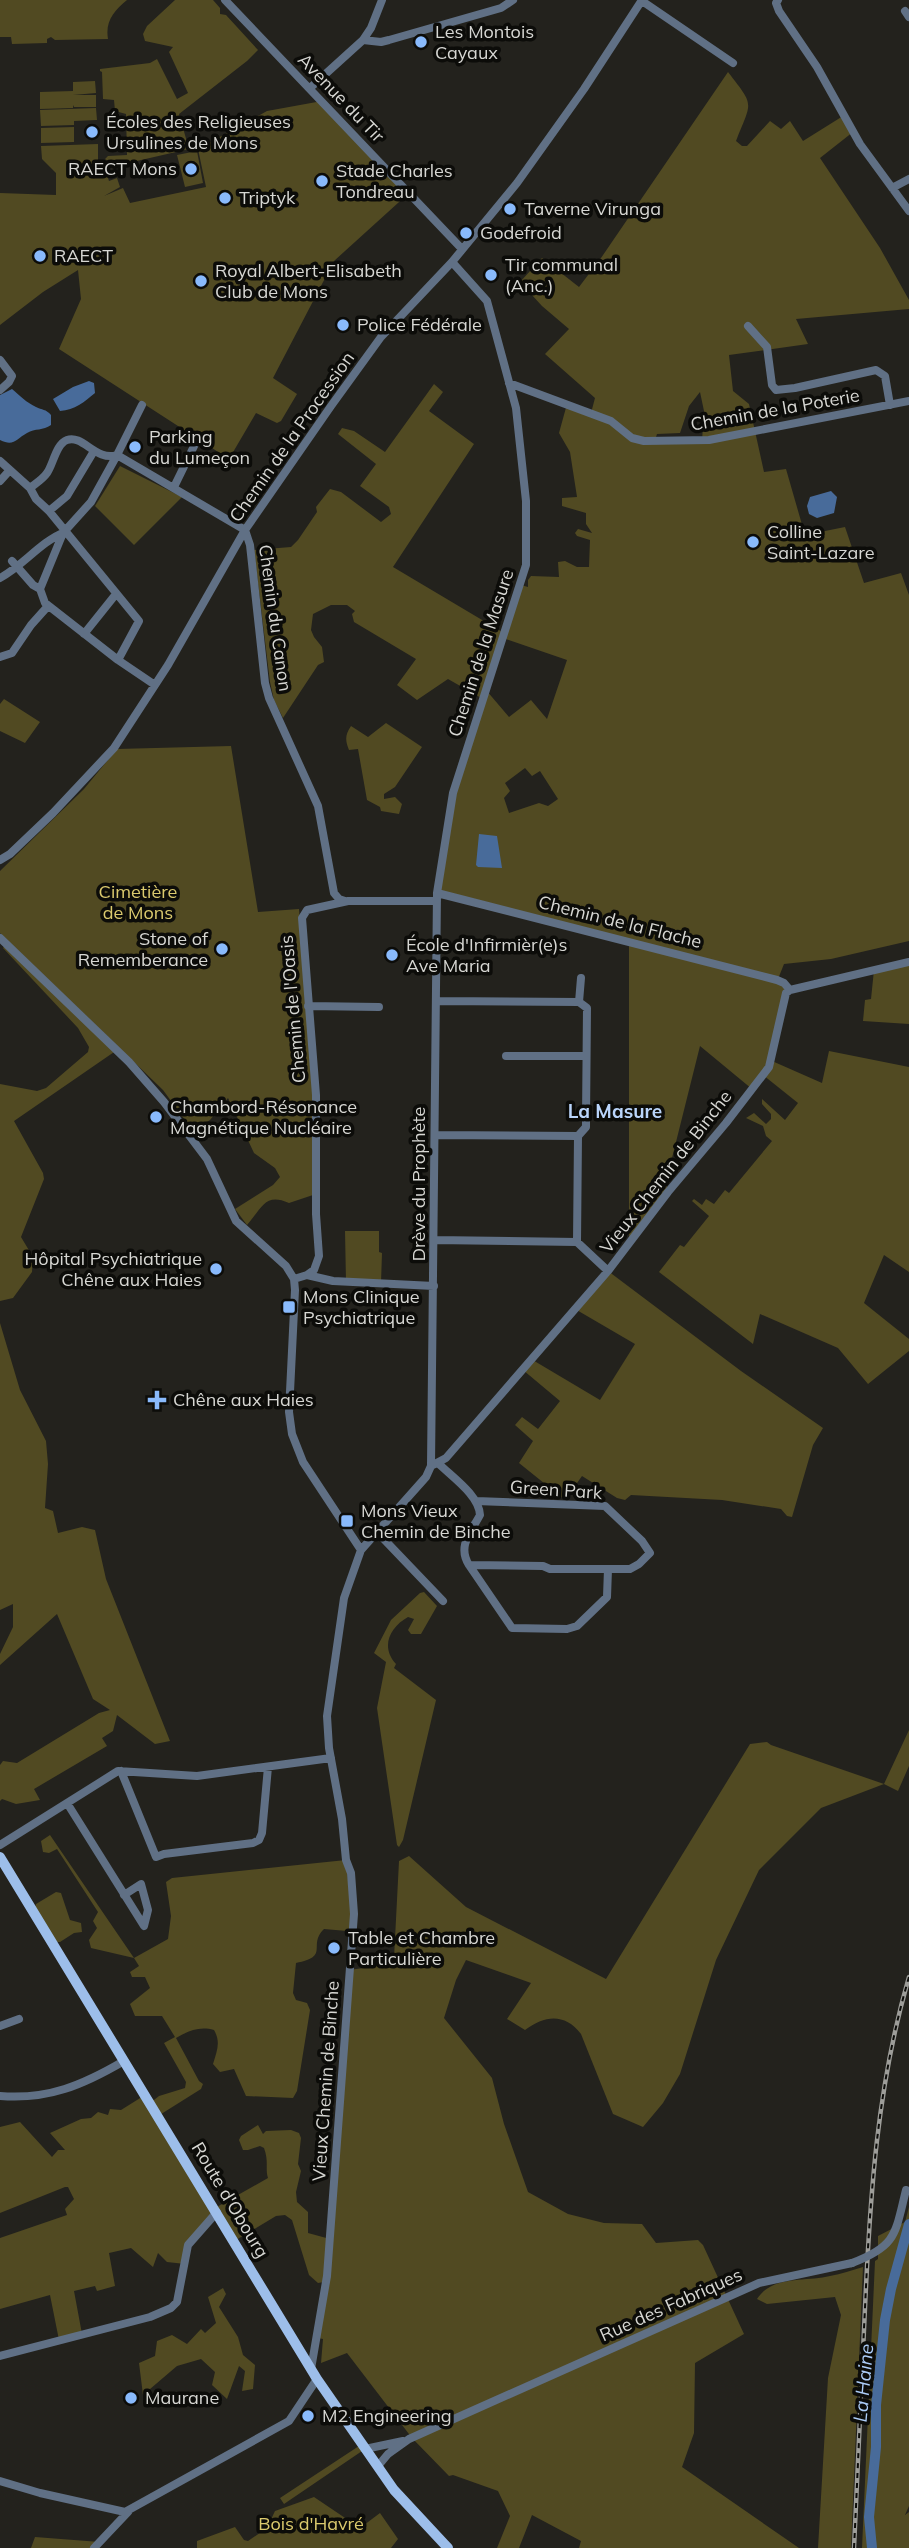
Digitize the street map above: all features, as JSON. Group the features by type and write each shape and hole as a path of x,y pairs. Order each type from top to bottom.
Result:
{"main road":[{"name":"Route d'Obourg","path":"0,1857 314,2374 405,2504 448,2548"}],"street":[{"name":"Avenue du Tir","path":"225,0 462,249"},
{"path":"310,88 363,40 372,28 382,0"},
{"path":"363,40 389,40 501,8 513,0"},
{"path":"642,0 733,63"},
{"name":"Chemin de la Procession","path":"0,860 10,854 114,748 190,628 245,530 331,405 381,337 452,262 538,155 642,0"},
{"path":"776,1 860,144 909,211"},
{"path":"891,188 909,179"},
{"name":"Chemin de la Masure","path":"437,897 453,793 525,571 526,501 519,420 487,301 452,262"},
{"name":"Chemin de la Poterie","path":"748,326 767,347 772,385 776,390 784,391 876,370 885,376 890,405"},
{"path":"0,360 12,376 0,390"},
{"name":"Chemin de la Poterie","path":"509,383 611,421 632,438 644,440 709,440 909,401"},
{"path":"40,589 65,532 91,502 142,405"},
{"path":"30,488 46,474 62,443 75,439 109,458 117,455 245,530"},
{"path":"174,487 197,440"},
{"path":"49,511 67,496 94,451"},
{"path":"0,461 30,488 36,499 135,615 139,624 118,660"},
{"path":"0,481 9,471"},
{"name":"Chemin du Canon","path":"245,530 250,541 269,698 318,806 334,893 339,899 348,901"},
{"path":"0,578 15,564 65,532"},
{"path":"15,564 33,585 40,589 48,606 155,685"},
{"path":"84,634 116,594"},
{"path":"0,657 12,653 48,606"},
{"name":"Chemin de l'Oasis","path":"307,1275 314,1270 319,1256 316,1214 316,1095 302,918 311,909 337,902 437,897"},
{"name":"Chemin de la Flache","path":"437,897 777,980 784,982 790,990"},
{"name":"Drève du Prophète","path":"435,1465 432,1451 437,897"},
{"path":"0,938 139,1072 207,1159 236,1220 286,1266 294,1279 289,1412 292,1434 303,1462 361,1550"},
{"path":"790,990 909,962"},
{"path":"579,1003 581,978"},
{"name":"Vieux Chemin de Binche","path":"94,2548 131,2510 289,2421 314,2374 327,2276 354,1914 351,1872 346,1860 327,1716 344,1598 361,1550 435,1465 454,1449 608,1271 769,1067 782,1004 790,990"},
{"path":"436,1001 579,1003 587,1008 586,1127 578,1136 577,1242"},
{"path":"309,1006 379,1007"},
{"path":"506,1056 586,1056"},
{"path":"435,1135 578,1136"},
{"path":"434,1240 577,1242 608,1271"},
{"path":"294,1279 307,1275 333,1282 433,1286"},
{"path":"432,1451 454,1449"},
{"path":"435,1465 476,1501 480,1515 464,1549 469,1565 512,1628 567,1629 577,1626 607,1597 608,1569"},
{"name":"Green Park","path":"469,1565 608,1569 635,1567 650,1553 647,1546 605,1506 476,1501"},
{"path":"377,1532 443,1601"},
{"path":"0,1845 111,1774 121,1771 197,1776 331,1758"},
{"path":"121,1771 156,1857 259,1840 262,1833 268,1767"},
{"path":"67,1802 124,1895 144,1926 148,1910 141,1884 124,1895"},
{"path":"0,2026 19,2019"},
{"path":"0,2096 43,2096 91,2081 124,2061"},
{"name":"Rue des Fabriques","path":"378,2466 388,2454 410,2439 759,2283 852,2263 877,2252 890,2242 895,2232 909,2180"},
{"path":"0,2356 149,2317 171,2308 179,2297 188,2245 217,2211"},
{"path":"299,2349 317,2338"},
{"name":"Rue des Fabriques","path":"365,2449 410,2439"},
{"path":"0,2481 121,2512 131,2510"}],"green space":[{"path":"0,0 127,0 112,17 108,27 108,39 55,40 51,37 47,39 47,43 12,44 11,37 0,37"},
{"path":"175,0 213,0 220,8 220,14 226,15 258,50 179,114 189,149 115,166 105,159 108,156 127,155 126,114 115,111 114,100 103,99 100,69 150,63 157,59 177,99 188,93 169,52 173,47 145,41 143,34 147,26"},
{"path":"728,72 747,98 748,110 736,141 742,146 747,146 770,121 781,129 790,121 803,141 843,116 853,132 820,158 880,248 909,300 909,309 796,319 808,344 729,355 733,391 749,404 764,472 786,469 805,535 845,527 864,583 901,573 909,595 909,941 831,959 784,964 778,979 790,990 772,1061 822,1083 829,1051 909,1067 909,1272 884,1255 864,1303 909,1339 909,1351 868,1384 838,1348 760,1314 753,1344 659,1272 680,1245 684,1247 709,1216 692,1201 694,1199 702,1205 706,1199 714,1204 725,1190 729,1193 772,1141 766,1136 763,1126 746,1118 754,1113 766,1124 771,1119 762,1099 785,1120 798,1103 763,1075 752,1089 700,1046 666,1182 668,1192 629,1244 629,941 437,893 453,793 483,699 448,679 417,700 397,685 416,659 354,622 352,614 355,611 347,605 331,605 313,614 311,630 322,647 324,662 318,665 283,718 274,700 254,550 291,547 330,489 341,492 381,522 391,514 389,507 360,486 376,464 338,434 342,428 354,431 385,452 434,384 443,392 429,411 474,444 393,567 504,633 521,585 528,587 531,576 559,577 558,562 565,561 577,567 589,567 590,540 575,533 578,529 592,533 586,524 586,513 562,506 562,498 577,497 570,452 559,433 567,404 591,413 595,398 545,354 569,329 520,282 542,258 579,287","holes":["700,392 704,411 702,441 655,440 657,434 680,433 689,406","503,638 567,660 547,719 531,700 509,717 486,690","525,768 532,776 540,771 558,799 548,806 539,803 509,813 504,798 510,791 505,783"]},
{"path":"95,81 96,93 73,95 96,95 96,107 73,105 73,108 40,109 40,92 73,91 73,82"},
{"name":"Royal Albert-Elisabeth Club de Mons","path":"322,101 409,193 334,261 273,378 297,394 281,421 277,423 256,413 229,459 59,349 81,299 78,270 43,292 0,325 0,193 56,195 56,173 42,159 41,146 98,144 98,162 104,166 109,181 117,178 120,187 104,196 123,188 130,203 206,187 198,149 267,111"},
{"path":"96,108 97,120 74,121 74,125 41,126 40,110"},
{"path":"74,127 74,142 41,143 41,128"},
{"name":"RAECT Mons","path":"197,151 203,183 185,187 177,155"},
{"path":"120,466 182,497 134,545 95,506"},
{"path":"4,699 40,722 25,743 0,731 0,704"},
{"path":"386,723 422,747 395,787 384,794 384,799 395,797 402,804 399,814 381,811 380,807 367,800 358,749 349,750 346,740 351,726 368,737"},
{"name":"Cimetière de Mons","path":"231,746 258,912 299,909 310,1030 316,1194 289,1203 274,1199 269,1201 247,1225 235,1209 273,1185 280,1177 275,1168 254,1153 228,1098 210,1120 193,1131 163,1090 0,933 0,871 84,789 117,749"},
{"path":"6,944 117,1050 14,1121 44,1179 21,1237 33,1257 32,1272 13,1298 0,1301 0,1084 37,1091 46,1088 88,1052 89,1047 78,1028 3,948"},
{"path":"909,962 909,1024 863,1021 865,1000 871,999 874,970"},
{"path":"345,1231 379,1231 379,1252 382,1253 381,1283 346,1282"},
{"path":"608,1271 741,1371 823,1428 813,1445 792,1517 787,1516 781,1509 722,1500 631,1495 625,1500 617,1498 582,1476 565,1500 519,1463 533,1441 515,1425 522,1417 538,1429 560,1401 523,1370 531,1359 600,1400 635,1344 575,1309"},
{"path":"0,1323 20,1390 46,1441 48,1464 45,1508 53,1511 58,1533 82,1527 95,1530 106,1579 170,1741 155,1744 117,1715 113,1731 102,1738 107,1746 34,1789 40,1800 16,1804 2,1799 0,1801 0,1765 3,1761 17,1763 99,1713 110,1710 93,1699 57,1614 0,1665 0,1654 13,1627 13,1604 0,1610"},
{"path":"424,1592 437,1606 421,1634 411,1634 408,1630 414,1619 408,1617 396,1626 388,1644 391,1658 396,1664 394,1668 436,1700 403,1840 399,1847 377,1708 386,1662 374,1653 391,1620"},
{"path":"909,1730 909,1766 898,1791 884,1784"},
{"path":"767,1742 884,1784 821,1808 759,1870 716,1960 680,2074 663,2103 643,2127 613,2114 581,2034 575,2027 554,2018 540,2021 525,2030 507,2019 531,1983 466,1960 456,1980 444,2018 492,2078 504,2124 528,2192 568,2214 604,2223 642,2224 656,2243 698,2240 703,2245 744,2334 695,2363 694,2433 682,2467 799,2548 579,2548 581,2541 532,2515 519,2548 497,2548 510,2516 498,2491 453,2475 449,2476 412,2438 347,2353 321,2363 323,2339 318,2338 324,2282 318,2283 309,2275 292,2220 285,2215 276,2216 236,2240 217,2212 188,2245 185,2264 167,2262 158,2253 153,2267 131,2248 109,2253 115,2286 97,2291 95,2286 74,2291 82,2334 59,2340 50,2295 0,2309 0,2238 67,2215 65,2209 74,2199 68,2187 65,2187 0,2213 0,2127 20,2122 52,2157 58,2150 65,2150 50,2133 81,2119 91,2118 98,2112 108,2115 110,2109 121,2110 145,2095 154,2100 185,2088 186,2082 164,2043 175,2037 162,2016 135,2016 130,2004 150,1988 145,1977 132,1977 130,1972 139,1966 134,1958 168,1939 171,1916 166,1882 172,1878 346,1860 353,1928 347,1931 324,1929 317,1940 316,1954 296,1963 293,1993 296,2000 307,2003 310,2010 297,2091 293,2098 246,2096 234,2069 220,2072 213,2064 218,2043 214,2030 199,2029 176,2038 203,2084 201,2089 158,2116 215,2208 268,2178 264,2148 260,2146 243,2150 239,2140 241,2136 258,2125 263,2134 266,2131 291,2130 299,2133 301,2138 298,2164 301,2171 296,2192 297,2202 308,2212 308,2233 330,2239 349,1970 378,1966 394,1958 399,1861 409,1856 466,1907 606,1979 750,1744"},
{"path":"50,1835 134,1958 91,1948 89,1940 97,1928 93,1921 98,1912 57,1849 49,1853 43,1852 41,1841"},
{"path":"56,1892 61,1893 70,1920 81,1923 82,1932 74,1933 60,1942 56,1942 35,1909 36,1904"},
{"path":"909,2207 909,2506 905,2515 909,2512 909,2548 862,2548 878,2236 905,2222"},
{"path":"863,2267 851,2548 818,2548 828,2378 841,2315 835,2297 767,2304 757,2299 763,2291 780,2283 821,2278"},
{"path":"223,2288 226,2294 219,2307 238,2337 243,2355 255,2365 253,2389 242,2391 245,2371 239,2366 227,2399 212,2385 215,2372 201,2359 177,2366 143,2395 139,2363 155,2356 157,2341 172,2335 187,2344 201,2329 205,2333 216,2323 208,2297"},
{"path":"362,2444 365,2449 284,2504 280,2498"},
{"name":"Bois d'Havré","path":"314,2497 360,2528 380,2513 398,2539 391,2548 197,2548 197,2541 235,2527 244,2540 248,2541 267,2528 275,2511"},
{"path":"35,2537 100,2542 94,2548 31,2548"}],"water":[{"path":"89,381 94,383 95,393 75,407 60,411 53,399"},
{"path":"12,389 29,403 49,413 51,425 30,431 9,443 0,440 0,395"},
{"path":"831,491 837,497 834,513 817,518 809,514 807,506 810,497"},
{"path":"479,834 497,836 502,868 476,865"}],"waterway":[{"name":"La Haine","path":"872,2548 869,2517 885,2320 909,2224"}],"railway":[{"path":"854,2548 867,2266 877,2141 889,2059 909,1977"}],"place":[{"name":"Les Montois Cayaux","path":"421,42"},
{"name":"Écoles des Religieuses Ursulines de Mons","path":"92,132"},
{"name":"RAECT Mons","path":"191,169"},
{"name":"Stade Charles Tondreau","path":"322,181"},
{"name":"Triptyk","path":"225,198"},
{"name":"Taverne Virunga","path":"510,209"},
{"name":"Godefroid","path":"466,233"},
{"name":"RAECT","path":"40,256"},
{"name":"Tir communal (Anc.)","path":"491,275"},
{"name":"Royal Albert-Elisabeth Club de Mons","path":"201,281"},
{"name":"Police Fédérale","path":"343,325"},
{"name":"Parking du Lumeçon","path":"135,447"},
{"name":"Colline Saint-Lazare","path":"753,542"},
{"name":"Stone of Rememberance","path":"222,949"},
{"name":"École d'Infirmièr(e)s Ave Maria","path":"392,955"},
{"name":"Chambord-Résonance Magnétique Nucléaire","path":"156,1117"},
{"name":"Hôpital Psychiatrique Chêne aux Haies","path":"216,1269"},
{"name":"Mons Clinique Psychiatrique","path":"289,1307"},
{"name":"Chêne aux Haies","path":"157,1400"},
{"name":"Mons Vieux Chemin de Binche","path":"347,1521"},
{"name":"Table et Chambre Particulière","path":"334,1948"},
{"name":"Maurane","path":"131,2398"},
{"name":"M2 Engineering","path":"308,2416"}],"district":[{"name":"La Masure","path":"615,1111"}]}
